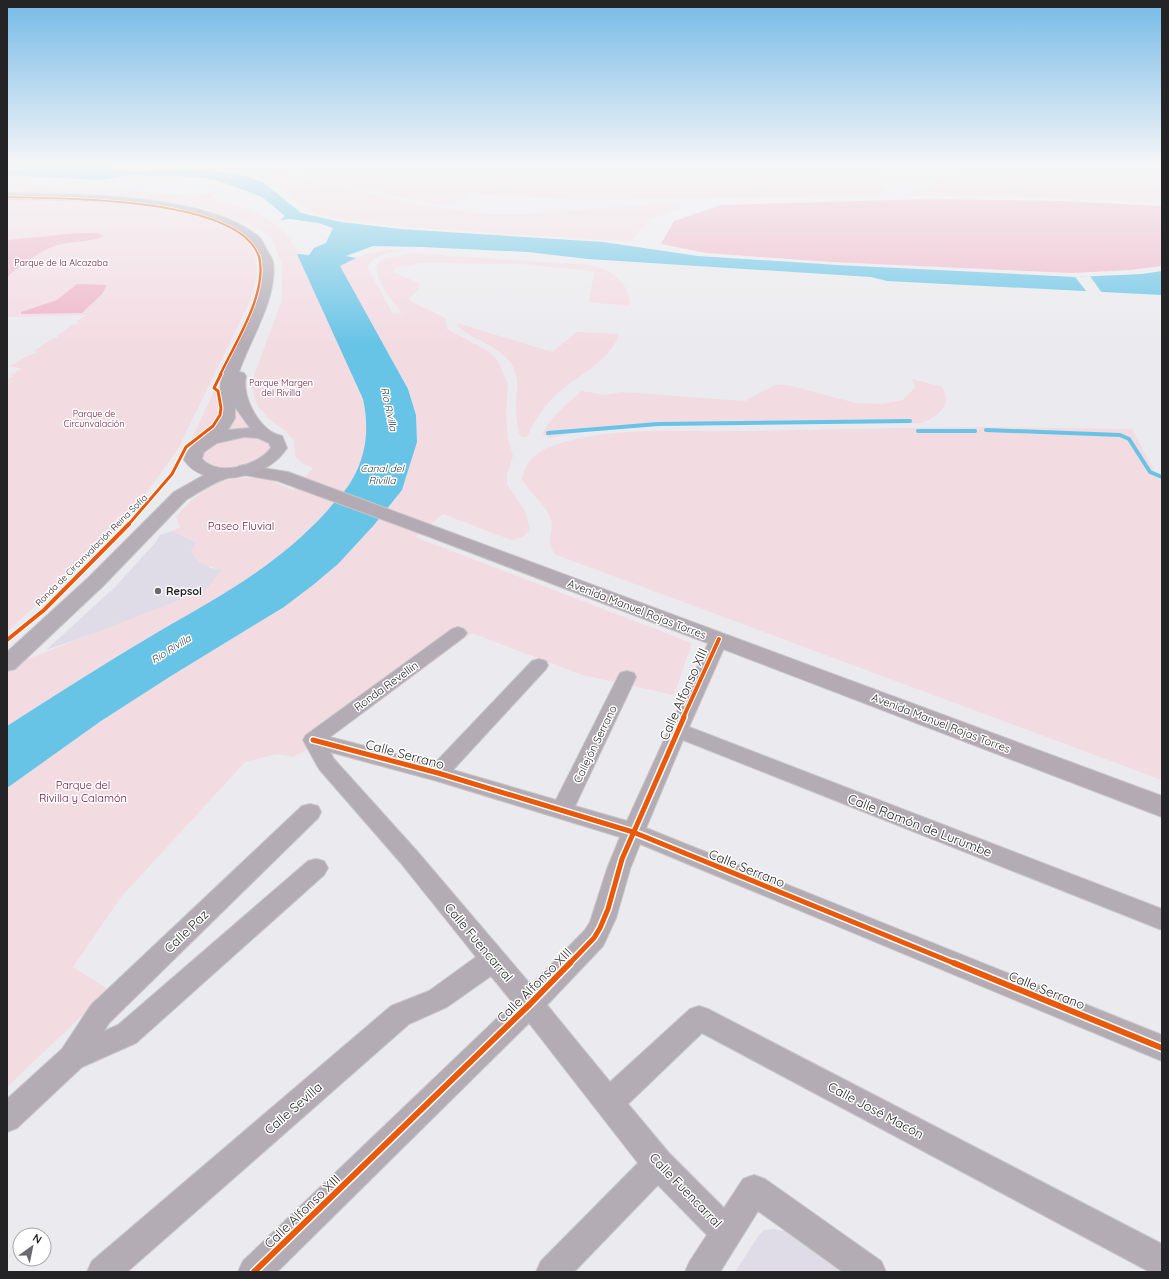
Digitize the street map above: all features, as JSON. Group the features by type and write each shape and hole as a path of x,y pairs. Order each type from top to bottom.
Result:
{"main road":[{"name":"Ronda de Circunvalación Reina Sofía","path":"211,439 227,419 228,381 258,307 266,281 267,259 263,249 254,238 233,225"},
{"name":"Ronda de Circunvalación Reina Sofía","path":"244,225 252,228 271,247 275,258 276,275 273,291 268,307 238,379 238,395 244,409 264,434"},
{"name":"Ronda de Circunvalación Reina Sofía","path":"7,648 90,573 179,481 193,460 194,451 200,446 211,439 234,433 247,432 264,434 276,440 279,448 277,453"},
{"path":"193,460 200,467 225,472 245,470 264,463 277,453"},
{"name":"Avenida Manuel Rojas Torres","path":"277,453 296,475"},
{"name":"Avenida Manuel Rojas Torres","path":"245,470 296,475 1162,793"},
{"path":"7,664 51,626 105,574 180,496 195,486 225,472"},
{"name":"Avenida Manuel Rojas Torres","path":"440,528 719,639 1162,807"}],"street":[{"name":"Ronda Revellín","path":"313,740 458,633"},
{"name":"Calle Alfonso XIII","path":"254,1272 530,1004 594,938 602,926 608,911 621,861 633,832 719,639"},
{"path":"438,773 539,665"},
{"name":"Callejón Serrano","path":"562,811 627,677"},
{"name":"Calle Ramón de Lurumbe","path":"678,730 1162,920"},
{"name":"Calle Serrano","path":"313,740 438,773 633,832 1162,1048"},
{"name":"Calle Fuencarral","path":"313,740 326,764 408,856 494,959 658,1164 726,1232"},
{"name":"Calle Paz","path":"7,1118 72,1058 100,1014 310,812"},
{"name":"Calle Paz","path":"72,1058 127,1034 316,868"},
{"name":"Calle Sevilla","path":"103,1272 400,1015 438,999 494,959"},
{"name":"Calle José Macón","path":"609,1102 699,1018 1162,1261"},
{"path":"552,1272 658,1164"},
{"path":"701,1272 754,1190 870,1272"}],"shaded area":[{"path":"672,225 1162,225 1162,266 1130,270 1071,273 832,262 706,253 661,244"},
{"path":"79,233 98,233 103,236 95,239 57,245 30,259 7,277 7,240"},
{"path":"77,284 107,285 102,294 82,313 21,314 21,312 57,300"},
{"name":"Repsol","path":"172,531 196,542 210,568 223,569 201,596 46,650 115,587 155,543 160,535"},
{"path":"774,1229 788,1232 842,1272 735,1272 759,1235 764,1230"}],"green space":[{"name":"Parque de Circunvalación","path":"7,225 221,225 248,242 257,265 256,280 249,303 178,449 145,495 115,532 7,632 7,380 14,376 10,375 22,369 10,366 25,357 38,352 34,351 52,339 60,337 57,336 72,325 81,323 76,322 87,315 7,317"},
{"name":"Paseo Fluvial","path":"250,225 276,225 290,239 297,251 363,399 366,419 366,440 358,469 344,491 327,511 289,548 269,564 204,606 120,655 7,726 7,674 25,660 192,595 201,596 222,570 208,566 197,560 191,551 196,542 172,531 180,527 176,517 192,500 210,487 231,479 255,478 274,482 293,490 313,468 302,463 295,456 294,440 282,428 269,419 257,405 251,384 282,300 282,264 271,237"},
{"path":"386,225 645,225 631,242"},
{"name":"Parque del Rivilla y Calamón","path":"387,250 406,250 379,256 367,267 393,314 402,313 381,284 378,277 377,264 384,259 412,253 588,265 611,273 618,278 627,290 630,306 589,302 594,271 519,264 422,263 395,268 392,272 419,283 419,289 408,300 445,318 447,329 488,351 498,361 508,384 506,414 508,438 513,456 507,474 507,484 525,511 530,530 522,537 511,540 443,514 415,537 692,643 674,695 582,675 472,633 334,735 293,757 277,754 245,762 121,897 73,967 109,990 7,1087 7,788 101,721 284,607 338,564 374,525 402,490 417,442 416,415 408,389 340,266 366,254"},
{"path":"457,323 552,352 577,332 619,334 608,353 555,396 539,415 527,437 522,437 519,434 517,424 517,381 512,365 500,352 465,332"},
{"path":"912,379 942,387 945,393 945,405 942,410 938,414 921,423 662,425 614,428 573,433 550,438 543,435 553,417 582,391 605,395 621,392 745,401 775,385 787,385 856,403 883,404 903,400 915,387"},
{"path":"214,391 216,391 219,406 218,415 208,428 191,440"},
{"path":"235,406 249,428 226,430 234,415"},
{"path":"970,427 1132,429 1156,474 1162,475 1162,780 554,554 550,541 552,525 549,514 522,479 530,460 542,450 569,441 617,433 642,431"},
{"path":"237,437 257,437 269,444 268,451 262,458 253,463 242,466 219,466 209,463 203,457 208,448 217,442"}],"water":[{"name":"Canal del Rivilla","path":"323,225 364,225 400,229 603,242 698,256 838,265 1075,277 1142,274 1162,271 1162,295 887,281 871,277 588,259 528,252 373,246 346,256 356,258 340,266 408,389 416,415 417,442 402,490 374,525 338,564 284,607 101,721 7,788 7,726 120,655 204,606 269,564 289,548 327,511 344,491 358,469 366,440 366,419 363,399 297,254 309,255 314,248 326,243 333,228"}],"pier":[{"path":"1090,276 1102,293 1087,292 1075,277"}],"waterway":[{"path":"548,433 658,424 910,421"},
{"path":"986,430 1120,435 1129,439 1150,472 1162,477"},
{"path":"918,431 975,431"}],"cycle path":[{"path":"7,640 44,610 105,550 157,493 172,474 186,447 213,426 220,415 221,408 218,391 214,388 253,307 260,286 261,275 259,257 253,244 235,229 224,225"},
{"path":"254,1272 530,1004 594,938 608,909 615,879 622,859 669,749 719,639"},
{"path":"313,740 438,773 633,832 1162,1048"}],"place":[{"name":"Repsol","path":"158,591"}],"park label":[{"name":"Parque de la Alcazaba","path":"61,262"},
{"name":"Parque Margen del Rivilla","path":"281,388"}],"water label":[{"name":"Río Rivilla","path":"389,409"},
{"name":"Río Rivilla","path":"171,649"}]}
